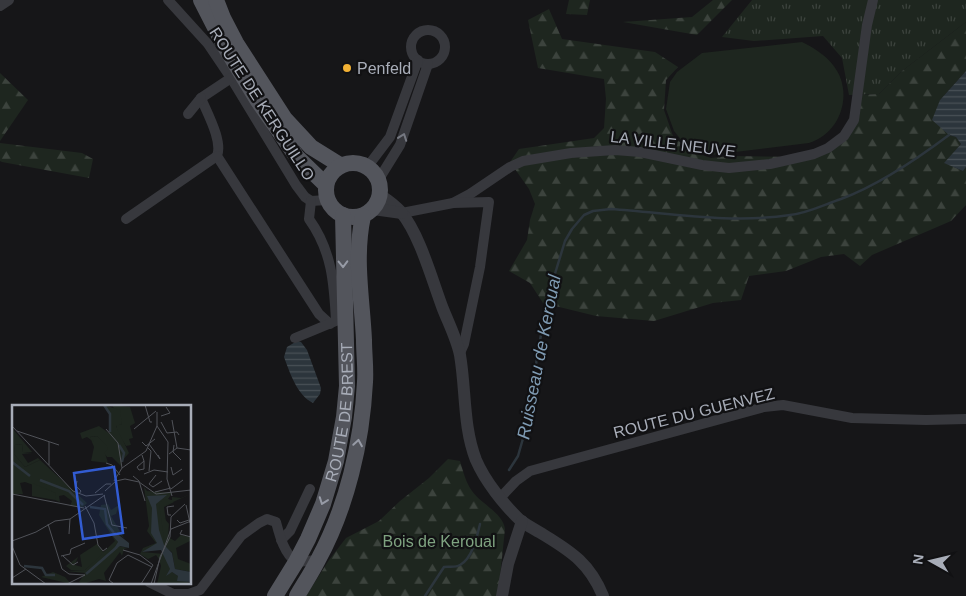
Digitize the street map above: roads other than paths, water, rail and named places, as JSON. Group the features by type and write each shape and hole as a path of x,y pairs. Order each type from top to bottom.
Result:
{"main road":[{"path":"201,0 224,45 258,101 297,157 327,192 334,209 343,215 352,218 374,200 368,166 349,162 340,165 328,177 327,192"},
{"path":"216,0 236,43 285,119 311,147 340,165"},
{"name":"ROUTE DE BREST","path":"297,596 318,560 341,507 354,462 362,416 365,381 358,258 360,228 374,200"},
{"name":"ROUTE DE BREST","path":"275,596 296,562 323,504 336,461 344,417 347,386 343,215"}],"street":[{"path":"0,6 9,0"},
{"name":"ROUTE DE KERGUILLO","path":"168,0 204,39 231,78 296,185 305,197 311,201"},
{"name":"LA VILLE NEUVE","path":"453,203 524,161 571,153 614,150 640,152 702,165 728,168 770,164 814,154 828,148 844,136 854,120 867,25 874,0"},
{"path":"368,166 390,137 423,62 400,145 374,200 402,212 453,203 490,202 480,267 464,344 460,353"},
{"path":"188,114 201,98 231,78"},
{"path":"126,219 217,156 220,149 218,140 201,98"},
{"path":"217,156 319,314 330,324"},
{"path":"295,338 336,321 334,286 328,257 320,234 309,219 311,201 327,192"},
{"path":"402,212 415,235 460,353 468,430 472,448 482,473 522,521 568,550 584,564 596,580 602,596"},
{"name":"ROUTE DU GUENVEZ","path":"501,498 516,481 530,471 764,407 783,405 852,418 966,419"},
{"path":"281,540 290,531 310,488"},
{"path":"153,584 173,594 189,594 200,590 241,536 259,522 267,520 276,522 281,540 290,558 296,562 318,560"},
{"path":"502,596 508,564 522,521"}],"waterway":[{"name":"Ruisseau de Keroual","path":"509,470 518,456 524,435 550,290 565,241 584,215 593,211 611,209 723,218 797,214 841,199 883,179 949,135"},
{"name":"Ruisseau de Keroual","path":"425,596 444,567 458,566 468,558 480,524"}],"place":[{"name":"Penfeld","path":"347,68"}],"park label":[{"name":"Bois de Keroual","path":"439,541"}]}
